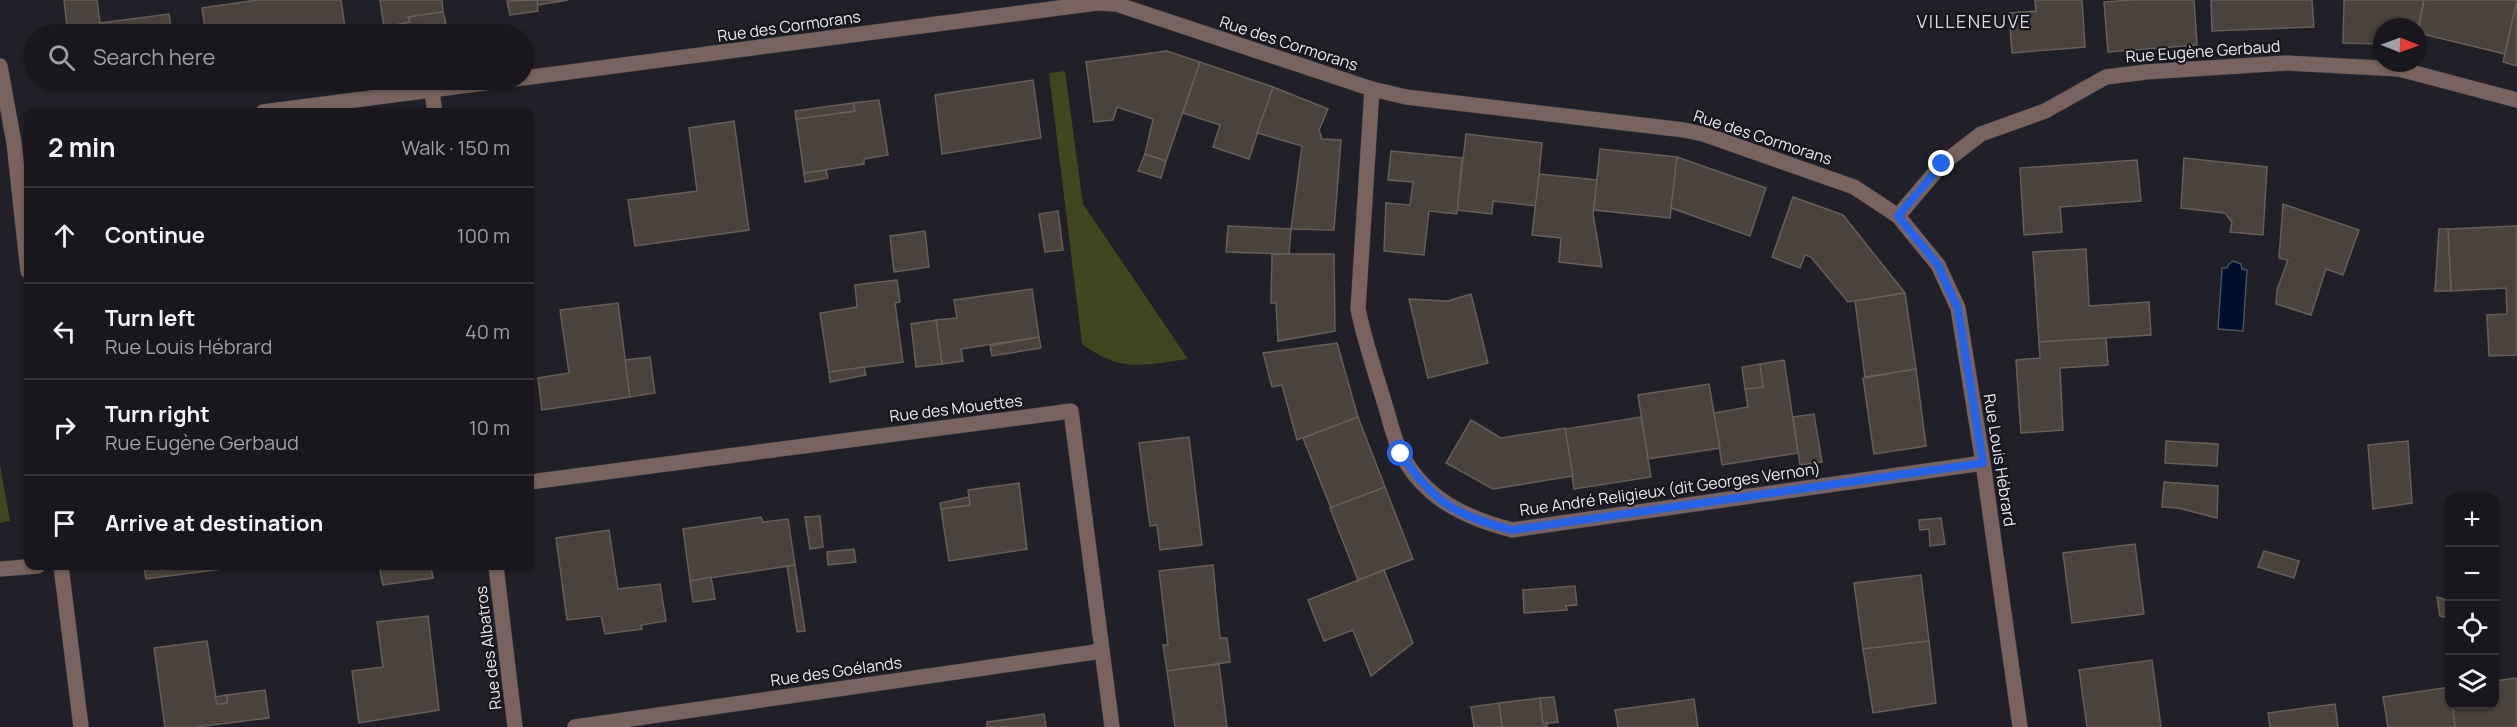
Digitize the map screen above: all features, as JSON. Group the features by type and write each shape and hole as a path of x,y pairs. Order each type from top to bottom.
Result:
{"street":[{"name":"Rue des Cormorans","path":"534,78 1097,3 1116,4 1372,89 1422,101 1703,134 1854,187 1898,216"},
{"name":"Rue Eugène Gerbaud","path":"1898,216 1942,164 1981,134 2045,111 2106,77 2146,72 2286,63 2399,69 2517,100"},
{"path":"0,66 21,142 24,197"},
{"name":"Rue André Religieux (dit Georges Vernon)","path":"1372,89 1358,309 1363,333 1401,454 1420,482 1444,504 1481,522 1512,530 1983,463"},
{"name":"Rue des Cormorans","path":"297,108 447,90"},
{"path":"432,92 434,108"},
{"name":"Rue Louis Hébrard","path":"1898,216 1938,265 1958,309 1983,463 2020,727"},
{"name":"Rue des Mouettes","path":"534,481 1071,411 1112,727"},
{"path":"0,569 24,567"},
{"path":"61,570 81,727"},
{"name":"Rue des Albatros","path":"496,570 515,727"},
{"name":"Rue des Goélands","path":"575,727 1102,651"}],"green space":[{"path":"1065,71 1083,204 1188,359 1133,365 1109,359 1082,344 1049,73"},
{"path":"0,465 10,521 0,523"}],"water":[{"path":"2233,261 2241,264 2242,269 2247,270 2243,331 2218,329 2222,268 2227,268"}],"building":[{"path":"64,0 97,0 100,23 169,14 170,24 67,24"},
{"path":"257,0 341,0 345,24 204,24 202,8"},
{"path":"380,0 442,0 443,12 408,17 410,22 384,24"},
{"path":"537,0 568,0 537,5"},
{"path":"537,0 538,11 510,15 507,1"},
{"path":"2035,0 2082,0 2085,47 2012,53 2009,13 2036,11"},
{"path":"2194,0 2197,45 2108,52 2104,2"},
{"path":"2211,0 2312,0 2314,27 2212,31"},
{"path":"2344,0 2424,0 2420,18 2373,18 2373,44 2343,43"},
{"path":"2424,0 2517,0 2505,54 2427,35 2427,18 2421,18"},
{"path":"2517,1 2517,66 2503,62"},
{"path":"443,12 446,24 401,24 410,22 408,17"},
{"path":"1167,51 1200,62 1166,161 1145,154 1153,119 1117,107 1113,120 1094,122 1086,62"},
{"path":"1200,62 1273,87 1249,159 1213,147 1220,125 1183,113"},
{"path":"1033,80 1041,138 942,154 935,95"},
{"path":"1273,87 1328,109 1319,130 1322,139 1341,140 1334,230 1291,229 1302,146 1257,133"},
{"path":"879,100 888,155 864,159 864,164 804,173 796,119 855,111 853,103"},
{"path":"853,103 855,111 796,119 795,111"},
{"path":"734,121 749,230 635,246 628,200 697,191 689,128"},
{"path":"1466,134 1542,143 1536,206 1493,201 1492,214 1457,210"},
{"path":"1600,149 1677,157 1670,218 1594,210"},
{"path":"1391,151 1462,158 1457,214 1429,211 1424,255 1384,251 1386,203 1410,205 1413,182 1388,180"},
{"path":"1145,154 1166,161 1161,178 1138,171"},
{"path":"1677,157 1766,188 1750,236 1671,208"},
{"path":"2184,158 2267,167 2263,235 2230,232 2232,222 2225,213 2181,208"},
{"path":"2137,160 2141,201 2060,207 2062,232 2024,235 2020,168"},
{"path":"826,170 828,178 805,182 804,173"},
{"path":"1539,174 1597,180 1593,214 1602,267 1559,262 1561,238 1532,235"},
{"path":"1793,197 1843,215 1905,293 1848,302 1811,257 1805,255 1800,268 1772,257"},
{"path":"2283,204 2359,230 2343,275 2326,269 2311,315 2276,304 2277,290 2288,260 2279,258"},
{"path":"1058,211 1063,250 1045,252 1039,214"},
{"path":"1228,226 1291,229 1289,254 1226,252"},
{"path":"2517,226 2517,355 2489,356 2487,315 2507,314 2506,288 2451,291 2448,229"},
{"path":"2439,229 2448,229 2451,291 2435,291"},
{"path":"925,231 929,267 894,272 890,236"},
{"path":"2086,249 2089,306 2149,302 2151,335 2039,342 2033,252"},
{"path":"1272,254 1334,254 1335,331 1278,341 1276,303 1271,303"},
{"path":"897,280 900,302 895,303 903,362 829,372 820,313 857,307 855,285"},
{"path":"1032,289 1039,337 961,349 963,361 942,364 936,320 957,318 954,300"},
{"path":"1905,293 1916,369 1865,377 1855,301"},
{"path":"1471,294 1488,363 1428,378 1409,299 1448,301"},
{"path":"618,303 630,397 542,410 538,378 569,373 560,310"},
{"path":"936,320 942,364 916,367 911,324"},
{"path":"1039,337 1041,348 992,356 990,346"},
{"path":"2106,338 2108,365 2060,368 2063,430 2021,433 2016,360 2040,358 2039,342"},
{"path":"1337,343 1358,417 1297,440 1282,385 1272,387 1263,353"},
{"path":"650,357 655,393 630,397 625,360"},
{"path":"1784,360 1798,453 1722,465 1714,413 1748,407 1745,389 1763,387 1760,364"},
{"path":"1760,364 1763,387 1745,389 1742,367"},
{"path":"864,367 866,375 830,382 829,372"},
{"path":"1916,369 1926,446 1874,454 1863,378"},
{"path":"1709,384 1720,448 1648,459 1638,395"},
{"path":"1814,414 1822,462 1800,465 1793,417"},
{"path":"1358,417 1385,487 1331,508 1303,438"},
{"path":"1641,417 1651,477 1574,489 1565,429"},
{"path":"1471,420 1501,438 1565,428 1573,476 1493,489 1446,463"},
{"path":"1189,437 1202,545 1160,550 1157,525 1150,526 1139,443"},
{"path":"2166,441 2218,444 2217,466 2165,463"},
{"path":"2408,441 2412,503 2373,509 2368,445"},
{"path":"2164,482 2218,486 2217,518 2178,508 2162,507"},
{"path":"1019,483 1027,549 949,561 941,509 970,505 968,490"},
{"path":"1385,487 1413,559 1358,580 1330,508"},
{"path":"969,497 970,505 941,509 940,503"},
{"path":"820,516 823,547 810,549 805,517"},
{"path":"761,517 763,522 788,519 795,565 690,581 683,529"},
{"path":"1941,518 1945,544 1930,546 1929,529 1920,530 1919,520"},
{"path":"609,530 618,589 660,584 666,621 641,625 642,629 605,634 601,616 567,620 556,538"},
{"path":"2135,544 2144,614 2072,623 2063,553"},
{"path":"854,549 856,562 828,565 827,552"},
{"path":"2264,551 2299,561 2294,578 2258,567"},
{"path":"795,565 805,631 797,632 787,566"},
{"path":"1213,565 1220,638 1227,638 1230,662 1167,671 1163,645 1168,645 1159,571"},
{"path":"145,570 214,570 146,579"},
{"path":"380,570 432,570 433,578 383,585"},
{"path":"1384,570 1413,643 1371,676 1353,630 1324,641 1308,600"},
{"path":"1921,575 1929,641 1863,649 1854,583"},
{"path":"711,577 715,599 693,602 690,581"},
{"path":"1575,586 1577,605 1566,606 1567,610 1524,613 1523,590"},
{"path":"2437,597 2445,599 2445,617 2440,616"},
{"path":"428,616 439,710 359,723 352,671 383,667 377,622"},
{"path":"207,641 217,704 227,703 227,695 265,690 269,718 196,727 165,727 154,648"},
{"path":"1929,641 1936,703 1873,713 1863,649"},
{"path":"2152,660 2161,727 2087,727 2079,670"},
{"path":"1219,664 1227,727 1175,727 1167,671"},
{"path":"2517,678 2517,727 2455,727 2453,709 2499,709 2499,680"},
{"path":"2445,688 2445,709 2453,709 2455,727 2388,727 2383,697"},
{"path":"227,695 227,703 217,704 215,697"},
{"path":"1554,697 1558,722 1543,724 1540,698"},
{"path":"1540,698 1543,724 1547,723 1547,727 1502,727 1499,703"},
{"path":"1694,699 1698,727 1618,727 1615,710"},
{"path":"1499,703 1502,727 1474,727 1471,707"},
{"path":"2335,704 2338,727 2270,727 2268,713"},
{"path":"1044,714 1046,727 987,727 987,722"}],"district":[{"name":"VILLENEUVE","path":"1974,22"}],"route":[{"path":"1401,454 1420,482 1444,504 1481,522 1512,530 1983,463 1958,309 1938,265 1898,216 1942,164"}]}
